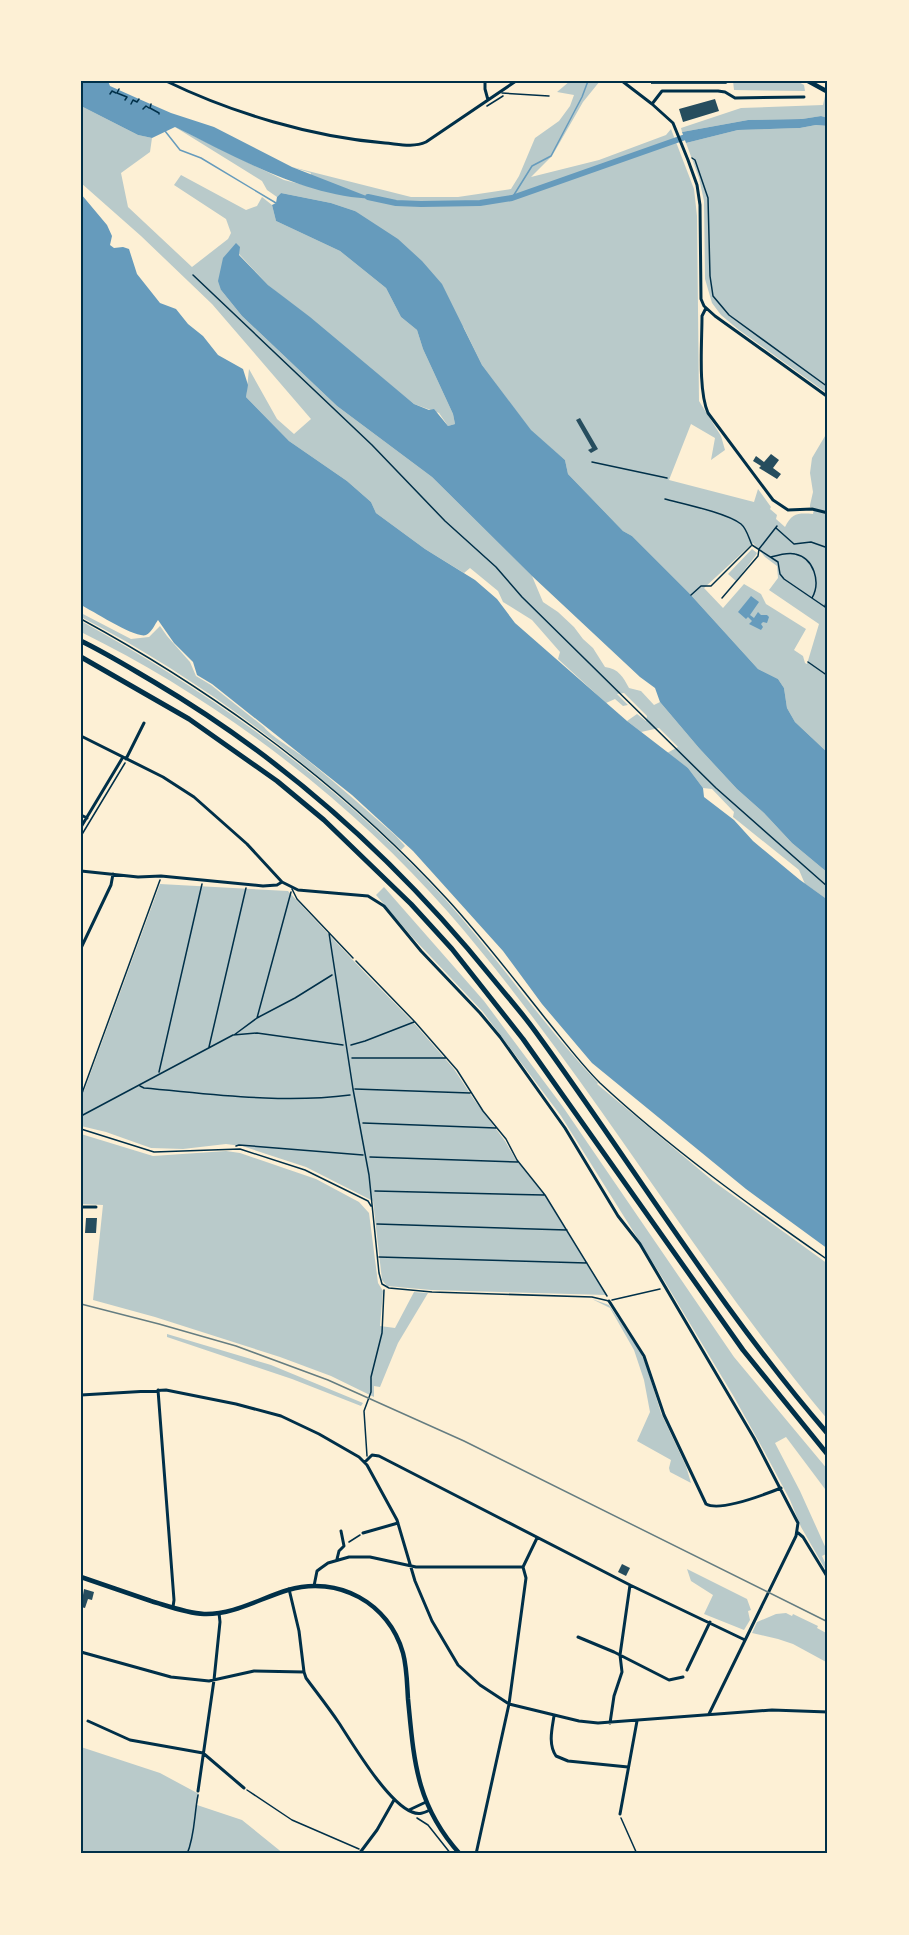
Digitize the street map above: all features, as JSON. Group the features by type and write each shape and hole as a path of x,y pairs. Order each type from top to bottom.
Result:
{"highway":[{"path":"81,641 200,709 287,772 350,826 421,895 534,1030 752,1340 828,1434"},
{"path":"81,657 189,719 277,781 324,820 411,904 452,949 523,1039 742,1350 828,1455"}],"main road":[{"path":"808,81 828,92"},
{"path":"81,1577 193,1613 219,1613 289,1589 314,1586 339,1589 367,1601 384,1616 397,1636 404,1657 416,1772 430,1810 460,1854"}],"street":[{"path":"166,81 211,100 310,132 333,137 408,145 422,144 467,115 487,98 500,93 516,81"},
{"path":"485,81 487,98"},
{"path":"622,81 652,104 676,128 684,148 697,185 700,205 701,299 706,308 828,396"},
{"path":"652,104 662,91 718,91 735,98 804,97"},
{"path":"706,308 702,316 703,377 704,402 708,413 773,500 788,510 812,509 828,513"},
{"path":"81,827 144,723"},
{"path":"81,736 163,777 194,797 250,847 282,882 292,888 368,896 384,906 421,951 480,1013 542,1094 618,1216 648,1258 754,1438 798,1523 797,1533 709,1714"},
{"path":"81,815 87,818"},
{"path":"81,870 138,877 161,876 247,884 277,885 282,882"},
{"path":"81,948 111,885 113,874"},
{"path":"81,1207 96,1207"},
{"path":"609,1301 644,1356 664,1415 706,1504 715,1507 781,1488"},
{"path":"158,1390 173,1608"},
{"path":"81,1395 158,1390 183,1392 281,1416 366,1460 398,1523 410,1566 432,1621 458,1665 480,1685 509,1704 580,1721 610,1723 772,1710 828,1712"},
{"path":"366,1460 372,1455 379,1456 630,1585 745,1640"},
{"path":"363,1533 398,1523"},
{"path":"337,1559 339,1551 344,1546 341,1531"},
{"path":"797,1533 807,1543 828,1578"},
{"path":"476,1854 509,1704 526,1578 523,1567 537,1538"},
{"path":"314,1586 317,1571 328,1563 337,1559 364,1556 410,1566 523,1567"},
{"path":"610,1723 614,1696 622,1672 620,1655 630,1585"},
{"path":"289,1589 299,1631 304,1672 356,1750 394,1800 418,1814 430,1810"},
{"path":"198,1791 214,1680 219,1613"},
{"path":"687,1670 710,1623"},
{"path":"578,1637 669,1680 683,1677"},
{"path":"81,1652 171,1677 214,1680 254,1671 304,1672"},
{"path":"554,1716 551,1739 552,1749 556,1756 568,1761 628,1767"},
{"path":"88,1721 130,1740 203,1753 244,1788"},
{"path":"620,1814 637,1721"},
{"path":"361,1852 394,1800"},
{"path":"408,1810 426,1802"}],"lane":[{"path":"500,93 549,96"},
{"path":"292,888 297,899 353,958"},
{"path":"329,933 353,1089 366,1156 380,1281 383,1286 432,1292 592,1297 609,1301"},
{"path":"81,1129 154,1152 234,1148 312,1173 368,1201 372,1206"}],"path":[{"path":"117,93 119,89"},
{"path":"110,94 112,91 127,97 125,100"},
{"path":"486,107 506,94"},
{"path":"131,104 133,100 138,101 136,107"},
{"path":"150,108 151,104"},
{"path":"143,109 146,106 159,114"},
{"path":"688,160 693,158 695,160 708,198 710,276 713,296 729,315 828,387"},
{"path":"194,275 372,445 444,521 496,567 522,597 716,788 828,887"},
{"path":"592,462 667,478"},
{"path":"665,499 715,513 740,523 745,528 752,545 778,562 780,574 784,579 827,608 828,594"},
{"path":"722,598 758,556 759,549 776,527 794,544 811,542 828,548"},
{"path":"691,595 701,586 711,586 752,545"},
{"path":"770,557 795,554 807,561 813,568 816,580 816,590 812,598"},
{"path":"81,619 147,657 222,705 288,753 348,802 449,901 580,1061 600,1082 714,1178 828,1260"},
{"path":"808,662 828,675"},
{"path":"81,837 125,764 124,758"},
{"path":"81,1096 161,876"},
{"path":"158,1074 203,880"},
{"path":"209,1047 247,884"},
{"path":"257,1018 292,888"},
{"path":"353,958 415,1022 457,1070 519,1162 545,1195 609,1301 660,1289"},
{"path":"81,1116 233,1035 257,1018 295,998 336,972"},
{"path":"233,1035 257,1033 347,1046 415,1022"},
{"path":"349,1058 447,1058"},
{"path":"139,1085 144,1088 285,1100 354,1095"},
{"path":"353,1089 471,1093"},
{"path":"360,1122 497,1128"},
{"path":"234,1148 238,1145 366,1156 519,1162"},
{"path":"371,1191 545,1195"},
{"path":"374,1224 568,1230"},
{"path":"377,1257 588,1263"},
{"path":"366,1460 364,1411 371,1392 371,1377 382,1334 385,1297 383,1286"},
{"path":"344,1546 363,1533"},
{"path":"244,1788 292,1820 361,1852"},
{"path":"187,1854 192,1843 193,1818 198,1791"},
{"path":"620,1814 637,1854"},
{"path":"428,1825 451,1854"}],"shaded area":[{"path":"570,81 600,81 583,102 552,156 531,177 599,160 666,135 671,129 694,189 697,216 699,401 721,436 725,450 711,460 715,438 691,424 669,480 754,502 758,489 771,507 770,509 777,515 776,519 785,527 796,515 813,514 814,508 810,507 813,492 810,473 812,458 828,431 828,753 795,722 787,708 784,688 778,679 758,669 689,593 632,536 623,531 568,474 565,460 531,431 482,365 464,328 355,211 331,203 281,193 277,197 267,190 262,181 175,127 284,180 308,186 311,173 292,167 411,197 458,197 511,189 535,138 559,121 570,106 574,95 557,92","holes":["753,543 765,557 777,566 778,578 769,590 819,624 807,664 803,656 794,650 806,629 766,604 761,594 744,584 723,608 704,588"]},
{"path":"733,81 797,81 804,85 805,91 734,90"},
{"path":"825,96 828,98 828,118 821,116 802,119 748,120 682,132 681,128 741,108 823,105"},
{"path":"81,106 138,135 152,138 150,152 121,173 128,207 192,267 228,239 231,233 226,219 174,185 181,175 246,210 257,206 262,197 272,205 276,221 340,251 386,288 401,317 417,330 423,349 453,414 455,424 448,426 439,413 414,404 268,285 239,254 221,290 242,316 337,406 432,477 532,576 543,602 574,627 593,648 605,667 617,672 629,688 641,691 654,705 660,702 737,789 792,843 828,873 828,900 805,884 799,870 733,817 734,812 712,789 703,788 688,768 667,753 678,747 659,728 641,732 627,721 637,714 646,721 647,716 624,693 617,694 628,705 623,706 615,699 606,703 558,659 560,652 532,620 503,602 498,591 470,568 464,573 425,549 376,513 371,502 347,481 289,441 246,397 249,369 277,419 294,434 311,419 212,304 81,183"},
{"path":"816,125 828,126 828,394 739,330 721,315 712,303 705,279 704,201 699,178 686,143 738,130 800,128"},
{"path":"752,549 757,553 736,581 728,574"},
{"path":"81,613 131,639 149,637 160,626 190,662 196,676 211,685 276,738 301,755 405,846 401,850 365,816 289,752 249,722 167,666 81,617"},
{"path":"81,621 227,711 319,780 362,817 444,898 597,1084 713,1181 828,1264 828,1420 731,1295 547,1036 499,973 409,870 324,791 278,754 182,688 81,632"},
{"path":"160,884 288,891 413,1022 454,1069 516,1160 545,1196 606,1295 431,1290 387,1286 382,1280 373,1201 306,1167 242,1146 226,1144 183,1149 151,1148 81,1126 81,1096"},
{"path":"384,887 484,1001 563,1107 734,1357 828,1470 828,1493 786,1437 775,1443 828,1553 822,1556 828,1574 801,1527 790,1500 734,1397 561,1116 483,1012 376,895"},
{"path":"81,1134 153,1156 226,1151 240,1153 316,1179 359,1202 369,1213 378,1283 383,1291 380,1326 395,1328 414,1292 428,1293 398,1343 380,1387 374,1386 374,1397 331,1376 280,1357 155,1317 93,1300 103,1205 81,1204"},
{"path":"592,1299 609,1305 640,1351 661,1413 686,1466 691,1483 670,1472 671,1460 637,1441 650,1412 644,1380 634,1350 610,1308"},
{"path":"167,1334 271,1365 363,1403 361,1406 292,1379 167,1337"},
{"path":"687,1569 747,1599 751,1610 748,1611 750,1620 744,1630 704,1614 713,1595 691,1581"},
{"path":"786,1613 818,1626 817,1628 828,1634 828,1663 793,1644 752,1633 757,1622 776,1614"},
{"path":"81,1747 160,1773 199,1794 197,1805 242,1820 284,1854 81,1854"}],"water":[{"path":"81,81 108,81 110,86 171,113 214,127 292,167 374,199 348,197 322,191 272,174 175,127 152,138 138,135 81,106"},
{"path":"821,116 828,118 828,126 738,130 686,143 682,132 748,120 802,119"},
{"path":"281,193 331,203 355,211 398,239 422,261 442,284 482,365 531,430 565,460 568,474 623,531 632,536 689,593 758,669 778,679 784,688 787,708 795,722 828,753 828,873 792,843 737,789 660,702 655,688 640,677 532,576 432,477 337,406 242,316 221,290 218,281 223,258 236,243 240,247 239,255 268,285 414,404 429,410 434,409 448,426 455,424 453,414 423,349 417,330 401,317 386,288 340,251 276,221 272,205 276,203"},
{"path":"81,194 107,225 112,236 110,245 114,248 129,249 137,274 160,303 176,309 218,355 243,369 248,385 246,397 289,441 347,481 371,502 376,513 425,549 475,580 497,599 515,623 627,721 688,768 703,788 704,797 734,820 753,841 828,900 828,1249 746,1189 592,1063 542,1004 503,951 413,851 352,795 212,684 197,675 193,662 174,643 158,620 148,634 141,635 124,629 81,605"},
{"path":"751,596 759,602 750,615 754,618 758,612 769,617 767,623 761,624 763,627 761,630 749,624 752,621 738,612"}],"building":[{"path":"651,81 730,81 726,84 651,84"},
{"path":"715,99 719,111 683,122 679,109"},
{"path":"580,418 598,449 591,453 588,450 592,448 576,420"},
{"path":"771,454 779,460 773,468 781,474 777,479 759,468 761,466 753,461 756,456 764,462"},
{"path":"86,1218 97,1218 96,1233 85,1233"},
{"path":"622,1564 630,1568 626,1576 618,1572"},
{"path":"84,1589 94,1592 92,1600 88,1599 85,1608 81,1607"}],"waterway":[{"path":"512,198 532,166 551,156 588,81"},
{"path":"165,131 180,150 201,158 276,203"},
{"path":"368,197 396,203 421,204 480,203 512,198 691,135"}],"railway":[{"path":"81,1304 236,1346 328,1380 464,1441 828,1622"}]}
